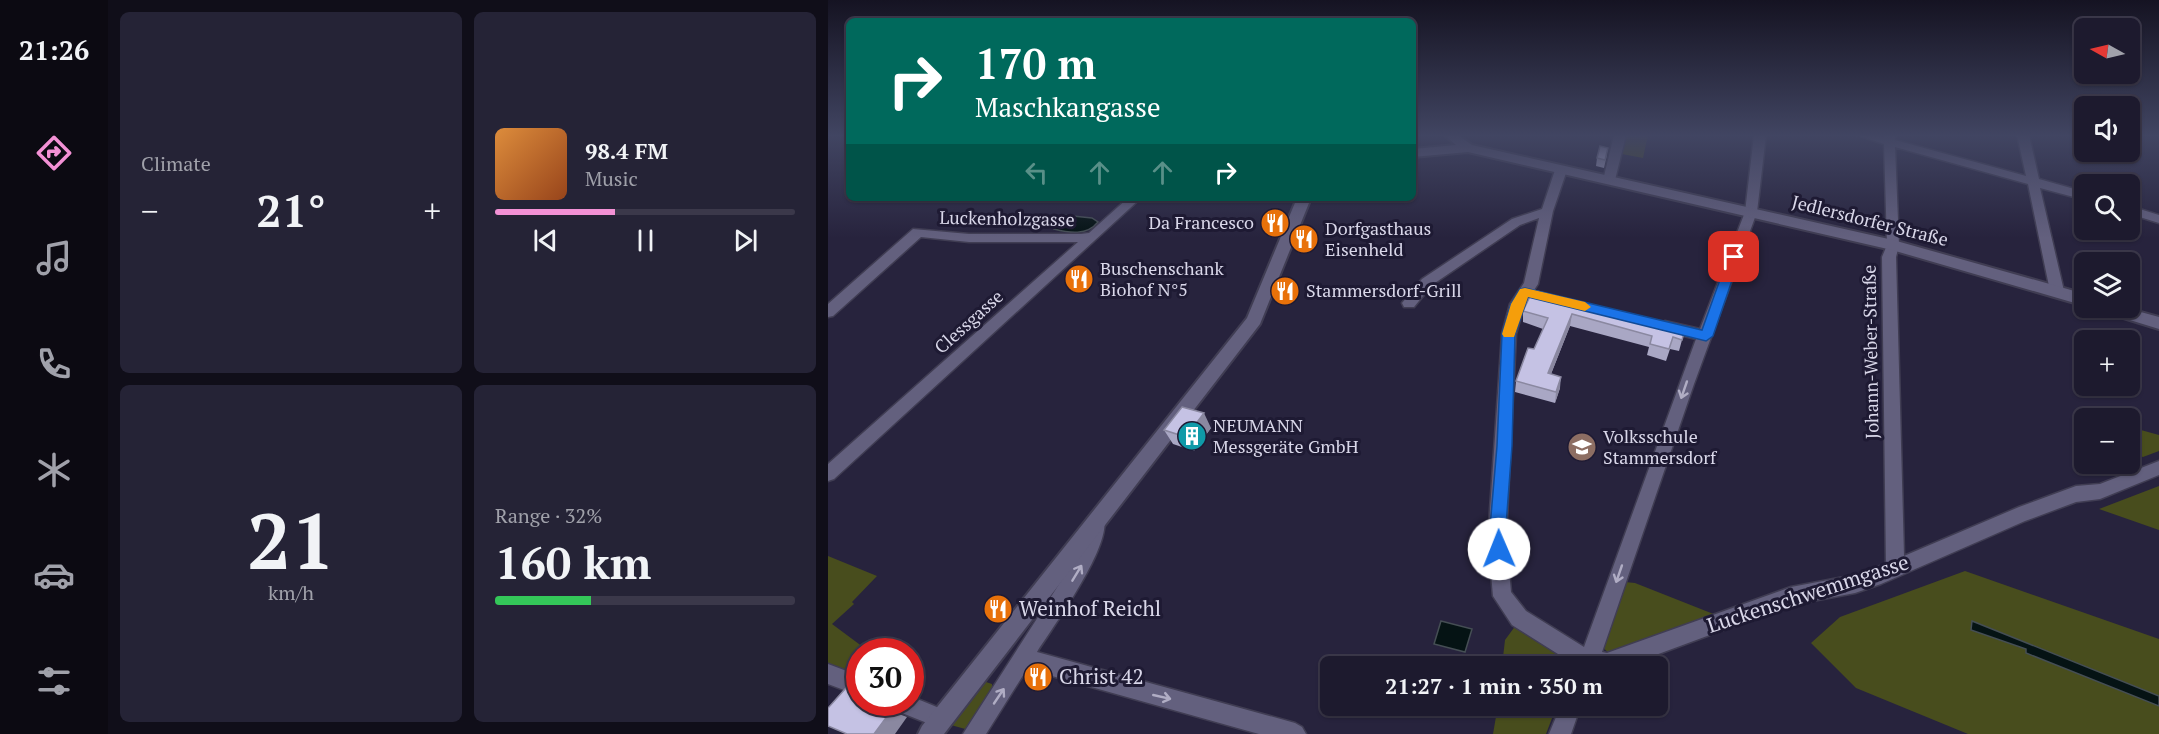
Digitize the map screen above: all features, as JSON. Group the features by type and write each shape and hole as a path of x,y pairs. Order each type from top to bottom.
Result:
{"street":[{"name":"Jedlersdorfer Straße","path":"1558,169 1893,245 2074,296"},
{"path":"1609,180 1612,169"},
{"path":"1591,656 1686,384 1706,336 1750,212 1756,169"},
{"name":"Johann-Weber-Straße","path":"1890,169 1893,245 1889,257 1895,569"},
{"path":"1994,169 2074,193"},
{"path":"2030,169 2057,291"},
{"path":"1561,170 1547,211 1531,293 1517,304 1509,334 1497,539 1503,596 1519,618 1576,656"},
{"name":"Clessgasse","path":"828,474 1132,201"},
{"path":"920,716 936,727 1099,516 1214,374 1254,320 1303,201"},
{"path":"1409,303 1426,282 1516,222 1547,211"},
{"path":"2140,213 2159,219"},
{"name":"Luckenholzgasse","path":"828,312 918,232 969,238 1094,236"},
{"path":"2140,317 2159,323"},
{"path":"1649,322 1706,336"},
{"name":"Luckenschwemmgasse","path":"1626,656 1791,596 1855,584 2028,511 2076,494 2100,490 2159,468"},
{"path":"974,734 1089,553 1099,516"},
{"path":"1024,658 1115,686 1217,710 1295,734"},
{"path":"828,674 846,681"},
{"path":"1560,734 1566,716"}],"green space":[{"path":"2140,430 2159,435 2159,451 2140,456"},
{"path":"2159,486 2159,530 2099,509"},
{"path":"828,556 877,576 852,602 854,604 832,624 851,638 846,638 846,668 842,673 828,668"},
{"path":"1965,571 2159,639 2159,734 1968,734 1856,688 1811,643 1840,617"},
{"path":"1625,582 1635,583 1716,615 1609,653 1602,647"},
{"path":"1516,625 1570,656 1503,656 1505,640"},
{"path":"983,681 992,684 992,691 969,730 947,724"},
{"path":"1496,716 1553,716 1546,734 1493,734"}],"shaded area":[{"path":"1063,215 1092,218 1098,222 1089,230 1083,231 1054,229 1052,227 1054,219"},
{"path":"1441,621 1472,629 1465,652 1434,644"},
{"path":"1972,621 2159,696 2159,706 2026,653 2026,649 1971,630"}],"building":[{"path":"1533,290 1685,329 1682,340 1673,337 1669,349 1650,344 1652,336 1572,314 1548,373 1561,377 1556,392 1516,381 1528,348 1534,349 1548,318 1523,311"},
{"path":"1182,407 1204,413 1186,437 1164,430"},
{"path":"846,688 846,716 887,716 874,734 847,734 828,726 828,708"}],"slow traffic":[{"path":"1509,334 1517,304 1525,292 1585,307"}],"place":[{"name":"Da Francesco","path":"1275,223"},
{"name":"Dorfgasthaus Eisenheld","path":"1304,239"},
{"name":"Buschenschank Biohof N°5","path":"1079,279"},
{"name":"Stammersdorf-Grill","path":"1285,291"},
{"name":"NEUMANN Messgeräte GmbH","path":"1192,436"},
{"name":"Volksschule Stammersdorf","path":"1582,447"},
{"name":"Weinhof Reichl","path":"998,609"},
{"name":"Christ 42","path":"1038,677"}],"route":[{"path":"1499,549 1497,539 1509,334 1517,304 1525,292 1706,336 1734,257"}]}
